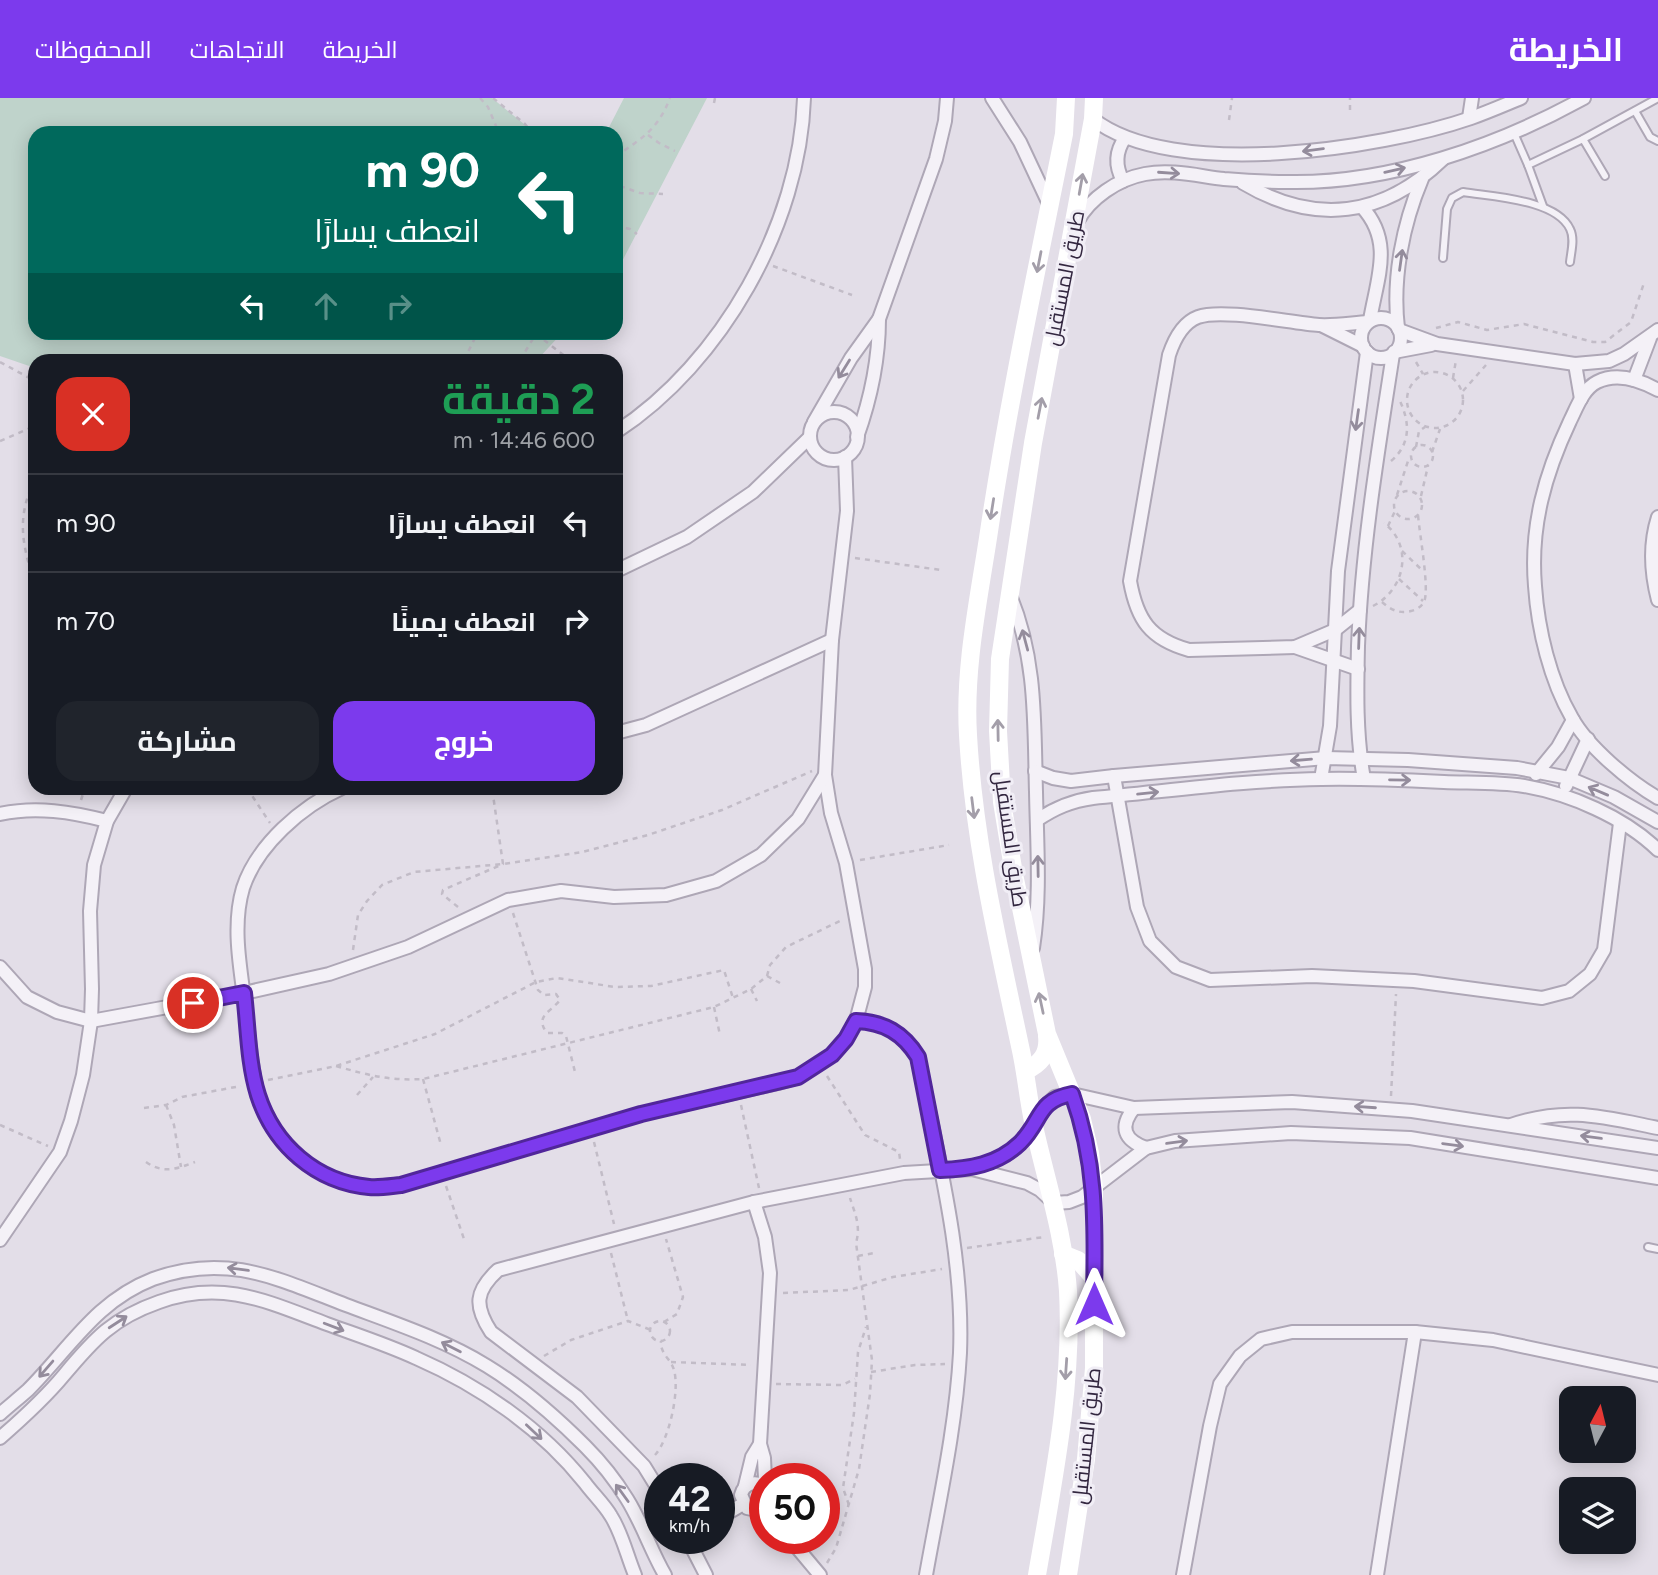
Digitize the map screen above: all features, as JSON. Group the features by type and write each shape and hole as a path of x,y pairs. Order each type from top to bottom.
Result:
{"main road":[{"name":"طريق المستقبل","path":"1037,1575 1057,1454 1067,1365 1068,1291 1054,1203 1034,1125 984,877 972,804 968,729 970,654 1003,436 1064,134 1066,98"},
{"name":"طريق المستقبل","path":"1068,1575 1086,1459 1094,1368 1094,1188 1090,1153 1072,1094 1047,1034 1014,874 1002,802 999,743 1000,659 1033,443 1093,120 1094,98"},
{"path":"1003,436 1014,445 1027,446 1033,443"},
{"path":"997,476 1010,472 1028,479"},
{"path":"1025,1071 1034,1067 1046,1052 1047,1034"},
{"path":"1063,1254 1078,1259 1095,1279"}],"street":[{"path":"623,426 672,386 712,342 745,293 781,215 795,167 804,98"},
{"path":"623,568 687,537 731,507 752,492 810,437 814,422 851,358 879,319 936,159 945,121 947,98"},
{"path":"992,98 1020,142 1050,206"},
{"path":"1469,118 1472,98"},
{"path":"1093,120 1125,138 1168,149 1229,155 1289,153 1375,140 1469,118 1521,98"},
{"path":"1073,228 1081,214 1100,195 1123,181 1161,172 1240,181 1292,182 1344,179 1395,170 1514,133 1584,98"},
{"path":"1123,181 1116,159 1125,138"},
{"path":"1240,181 1286,204 1336,210 1362,207 1404,191 1422,179 1446,156"},
{"path":"1364,779 1357,731 1360,610 1368,514 1393,353 1400,342 1396,290 1404,236 1412,202 1422,179"},
{"path":"1321,779 1326,758 1338,571 1365,349 1361,333 1369,321 1382,252 1380,235 1373,219 1362,207"},
{"path":"1358,669 1295,647 1189,650 1158,638 1134,605 1130,581 1169,355 1174,339 1185,326 1198,317 1247,316 1320,325 1383,318 1389,319 1399,329 1431,342 1575,364 1608,360 1624,354 1655,332"},
{"path":"810,437 816,452 830,460 845,457 856,445 872,391 879,343 879,319"},
{"path":"1320,325 1377,357 1431,342"},
{"path":"1634,380 1655,332"},
{"path":"1575,364 1581,398"},
{"path":"1658,390 1634,380 1611,377 1589,387 1581,398 1557,447 1543,487 1535,536 1534,585 1541,634 1556,681 1573,720 1614,765 1658,797"},
{"path":"814,422 827,414 841,414 853,423 857,437"},
{"path":"330,795 304,811 277,835 257,859 244,887 237,917 256,1083 269,1123 288,1148 312,1168 340,1181 370,1187 401,1185 641,1114 798,1077 820,1065 846,1039 856,1021 862,1004 865,978 846,863 831,813 825,770 832,640 847,511 845,457"},
{"path":"1658,517 1653,532 1652,576 1658,600"},
{"path":"1010,595 1028,652 1032,687 1038,902 1032,959"},
{"path":"1295,647 1335,630 1360,610"},
{"path":"623,731 646,725 832,640"},
{"path":"1523,786 1558,747 1573,720"},
{"path":"1562,796 1588,739"},
{"path":"1035,771 1071,782 1326,758 1422,761 1539,771 1569,778 1614,797 1658,822"},
{"path":"0,967 27,997 57,1012 91,1021 244,993 352,967 408,947 508,900 561,891 614,897 666,895 716,881 761,855 798,819 825,770"},
{"path":"1114,776 1137,907 1150,941 1176,967 1210,980 1312,976 1396,980 1542,998 1569,990 1590,974 1604,950 1620,823"},
{"path":"1037,820 1073,801 1252,782 1364,779 1523,786 1562,796 1620,823 1658,850"},
{"path":"0,1240 60,1152 83,1075 91,1021 90,911 94,865 107,821 122,795"},
{"path":"0,814 43,810 76,813 107,821"},
{"path":"856,1021 886,1026 910,1044 918,1057 954,1250 959,1364 956,1404 926,1575"},
{"path":"972,1169 1009,1153 1022,1141 1045,1106 1055,1097 1072,1094 1134,1108 1292,1102 1390,1109 1658,1148"},
{"path":"1134,1108 1126,1119 1125,1133 1133,1144 1146,1148"},
{"path":"1509,1126 1535,1117 1562,1113 1590,1115 1658,1128"},
{"path":"644,1466 577,1397 491,1332 480,1308 480,1295 484,1283 498,1270 758,1202 904,1172 972,1169 1027,1183 1040,1189 1054,1203 1069,1202 1083,1197 1146,1148 1175,1141 1291,1133 1410,1138 1658,1178"},
{"path":"758,1202 770,1273 760,1444 764,1463"},
{"path":"0,1414 28,1389 90,1319 120,1296 153,1279 188,1270 225,1267 262,1272 427,1335 486,1365 539,1403 587,1448 627,1499 665,1575"},
{"path":"0,1438 27,1416 83,1350 106,1329 132,1313 161,1301 191,1294 222,1292 252,1296 416,1357 473,1386 525,1423 572,1467 611,1516 635,1575"},
{"path":"1183,1575 1220,1384 1240,1356 1261,1339 1292,1332 1415,1332 1493,1340 1658,1375"},
{"path":"1377,1575 1415,1332"},
{"path":"749,1508 743,1504 741,1495 752,1457 760,1444"},
{"path":"745,1486 749,1484"},
{"path":"735,1509 743,1504"},
{"path":"695,1554 706,1575"},
{"path":"802,1554 819,1574"}],"lane":[{"path":"1528,165 1658,99"},
{"path":"1635,111 1650,137 1658,141"},
{"path":"1514,133 1544,206"},
{"path":"1583,139 1605,176"},
{"path":"1443,258 1447,209 1452,198 1463,192 1544,206 1561,218 1570,229 1573,242 1570,262"},
{"path":"1648,1247 1658,1249"}],"path":[{"path":"480,98 488,107 496,126"},
{"path":"493,98 527,126"},
{"path":"623,151 648,135 663,116 670,98"},
{"path":"714,103 715,98"},
{"path":"1228,120 1232,98"},
{"path":"1350,98 1350,110"},
{"path":"648,135 675,151"},
{"path":"623,187 663,194"},
{"path":"623,228 637,234"},
{"path":"760,262 852,295"},
{"path":"1431,342 1438,326 1458,322 1487,330 1524,324 1593,342 1605,342 1631,323 1644,284"},
{"path":"545,340 562,354"},
{"path":"1454,378 1457,347"},
{"path":"1463,391 1496,354"},
{"path":"0,362 28,377"},
{"path":"1375,470 1387,465 1404,445 1409,416 1407,393 1416,379 1430,372 1446,374 1454,378 1463,391 1464,399 1460,415 1455,421 1440,428 1424,427 1409,416 1387,389"},
{"path":"0,441 28,427"},
{"path":"1388,526 1395,511 1394,500 1419,431 1424,427"},
{"path":"1382,602 1391,610 1404,613 1417,610 1424,602 1426,583 1419,514 1428,466 1440,428"},
{"path":"1404,445 1414,449 1425,446 1432,452"},
{"path":"1411,455 1411,460 1418,466 1428,466"},
{"path":"1397,495 1413,491 1421,499"},
{"path":"28,499 21,532 28,558"},
{"path":"1395,511 1403,518 1409,519 1419,514"},
{"path":"1360,610 1382,602 1392,592 1403,565 1397,538 1388,526 1368,514"},
{"path":"1402,551 1423,571"},
{"path":"842,556 941,570"},
{"path":"1399,579 1424,602"},
{"path":"352,967 358,915 382,885 414,872 503,864 582,852 648,835 825,770"},
{"path":"251,795 277,835"},
{"path":"493,795 503,864"},
{"path":"846,863 948,845"},
{"path":"470,917 442,894 443,890 503,864"},
{"path":"508,900 540,993 559,996 558,1003 543,1015 542,1025 547,1033 564,1034 567,1037 575,1072"},
{"path":"336,1066 397,1081 423,1079 714,1007 751,989 767,976 770,965 786,947 818,934 827,925 838,920 856,918"},
{"path":"144,1108 166,1105 182,1097 336,1066 435,1034 536,982 557,978 615,987 651,986 724,970 733,998"},
{"path":"767,976 780,984"},
{"path":"1390,1109 1396,980"},
{"path":"751,989 757,1001"},
{"path":"714,1007 720,1035"},
{"path":"820,1065 865,1135 899,1152 904,1172"},
{"path":"357,1095 373,1077"},
{"path":"423,1079 441,1145"},
{"path":"738,1091 758,1202"},
{"path":"166,1105 179,1146 181,1167"},
{"path":"0,1125 60,1152"},
{"path":"591,1129 628,1321"},
{"path":"146,1162 162,1170 195,1162"},
{"path":"441,1173 464,1239"},
{"path":"819,1574 836,1548 849,1507 866,1431 872,1372 856,1242 858,1220 845,1184"},
{"path":"650,1330 656,1323 664,1322 677,1314 683,1297 663,1227"},
{"path":"954,1250 1060,1234"},
{"path":"858,1256 874,1253"},
{"path":"769,1295 849,1290 924,1271 955,1268"},
{"path":"532,1364 571,1340 628,1321 650,1330 653,1338 665,1340 670,1329 664,1322"},
{"path":"849,1507 842,1488 854,1413 858,1352 867,1324"},
{"path":"647,1463 659,1451 668,1432 676,1380 671,1362 662,1350 661,1341"},
{"path":"671,1362 765,1365"},
{"path":"872,1372 915,1365 959,1364"},
{"path":"764,1384 842,1385 855,1379"}],"green space":[{"path":"0,98 492,98 526,126 28,126 28,340 556,340 543,354 28,354 28,366 0,356"},
{"path":"624,98 707,98 623,260 623,126 610,126"}],"route":[{"path":"193,1003 244,993 258,1094 269,1123 288,1148 312,1168 340,1181 370,1187 401,1185 641,1114 798,1077 832,1055 846,1039 856,1021 886,1026 910,1044 918,1057 940,1170 972,1169 1009,1153 1022,1141 1045,1106 1055,1097 1072,1094 1082,1119 1090,1153 1094,1188 1094,1304"}]}
